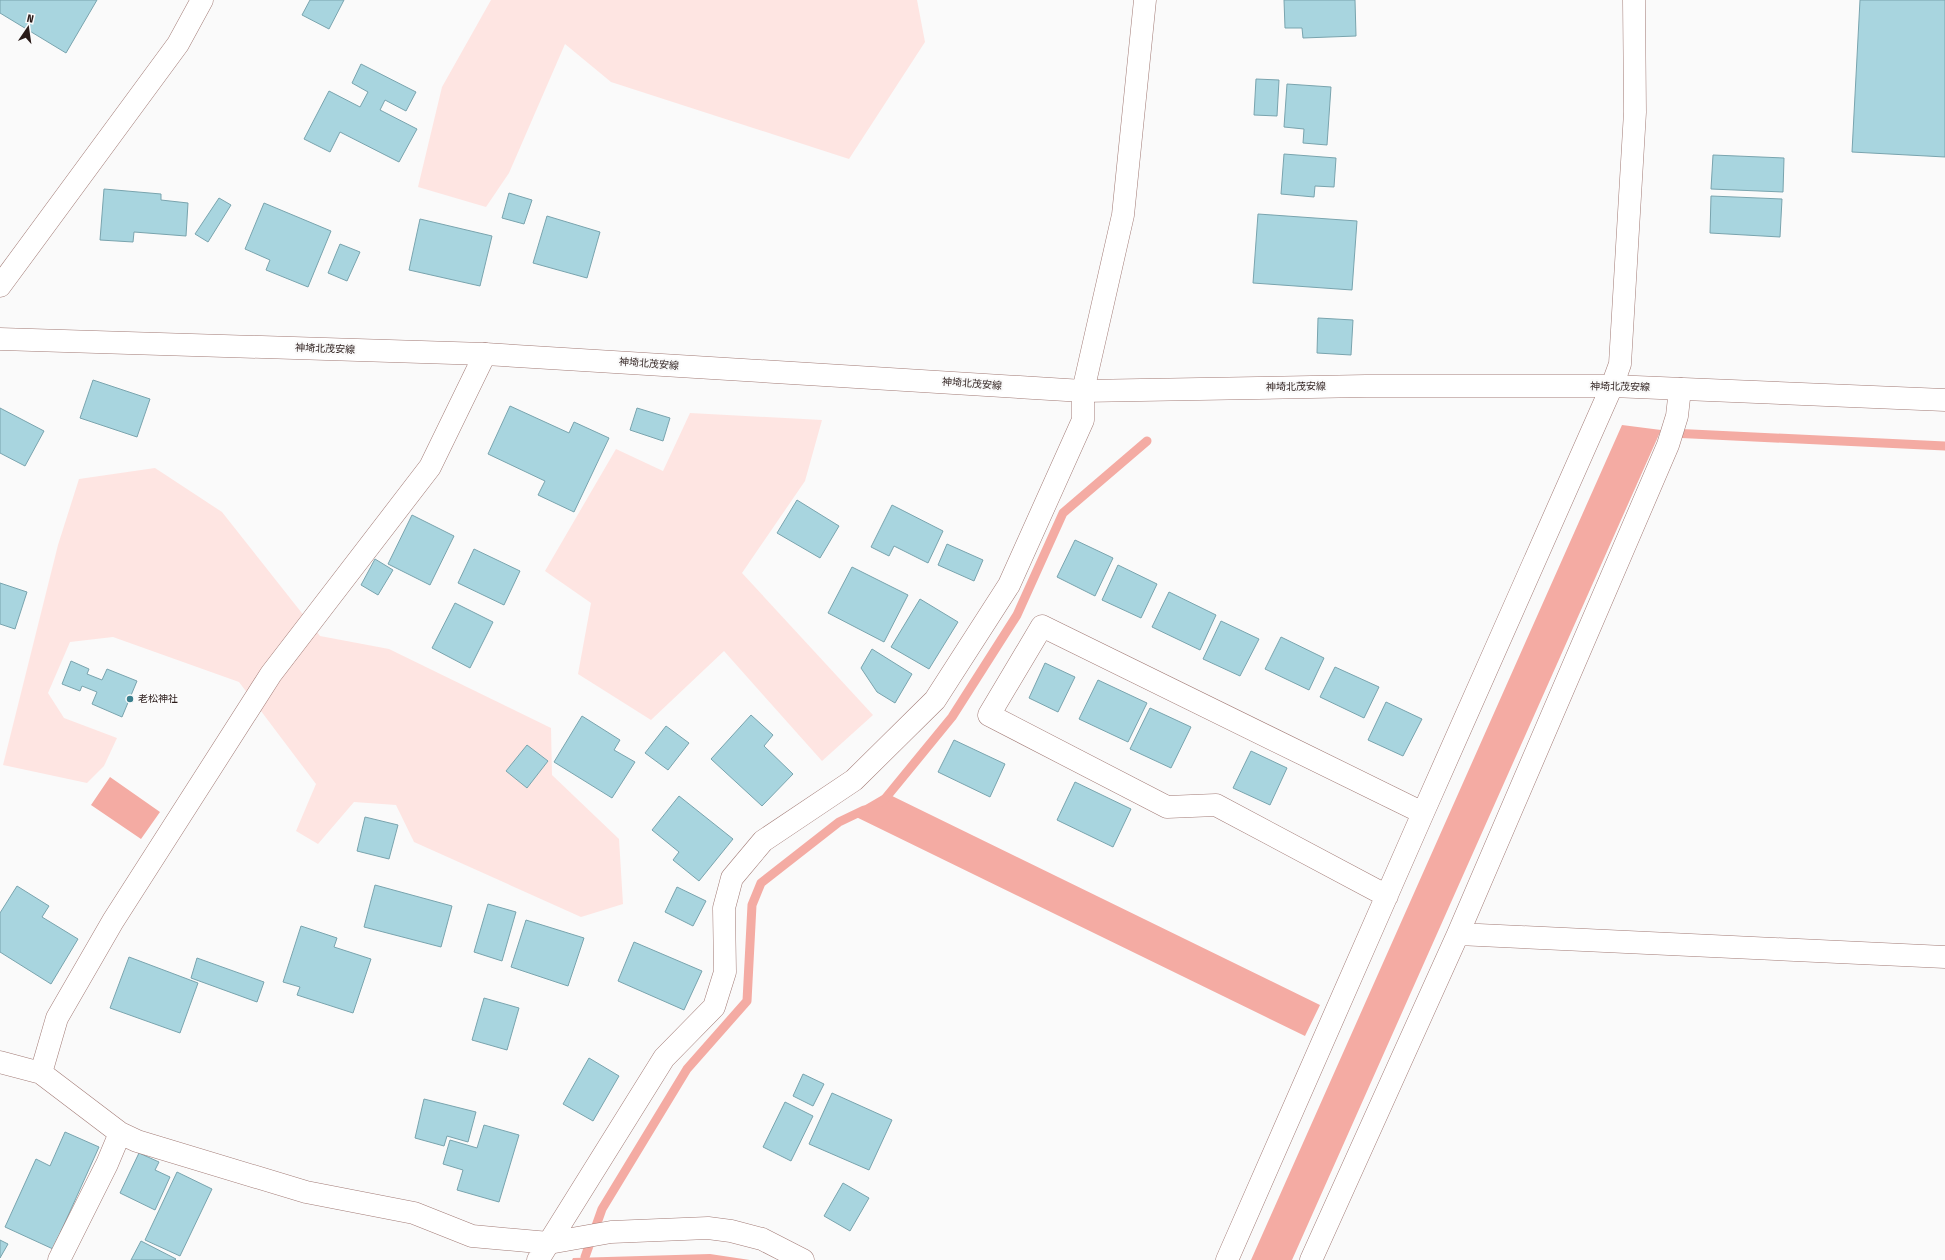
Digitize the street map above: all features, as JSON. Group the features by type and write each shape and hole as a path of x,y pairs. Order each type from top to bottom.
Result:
{"street":[{"path":"0,286 178,44 202,0"},
{"path":"544,1252 664,1058 714,1007 726,972 724,908 732,878 763,841 854,780 935,700 1009,585 1083,420 1083,391 1123,215 1145,0"},
{"path":"1227,1260 1612,386 1620,364 1634,120 1634,0"},
{"name":"神埼北茂安線","path":"0,339 485,354 1083,391 1366,386 1612,386 1945,400"},
{"path":"41,1073 57,1018 113,921 271,674 430,467 485,354"},
{"path":"1311,1260 1458,934 1668,445 1677,416 1680,389"},
{"path":"1387,896 1216,805 1167,807 989,715 1042,626 1423,813"},
{"path":"1458,934 1945,957"},
{"path":"0,1062 41,1073 120,1133 137,1141 306,1192 414,1213 472,1236 544,1252 611,1232 708,1228 731,1231 762,1239 803,1260"},
{"path":"59,1260 108,1164 120,1133"}],"shaded area":[{"path":"491,0 917,0 925,42 849,159 611,82 565,44 509,173 486,207 418,187 442,87"},
{"path":"690,413 822,420 805,481 742,573 873,715 822,761 724,651 651,720 578,674 591,603 545,571 616,449 663,471"},
{"path":"1622,425 1661,430 1292,1260 1251,1260"},
{"path":"155,468 222,512 320,636 389,649 551,728 552,775 619,839 623,904 581,917 414,842 396,805 354,802 318,844 296,831 316,784 239,682 113,637 70,642 48,693 64,718 117,738 104,766 87,783 3,765 58,545 79,479"},
{"path":"110,777 160,812 141,839 91,805"},
{"path":"886,793 1320,1005 1305,1036 850,814"},
{"path":"710,1254 750,1260 572,1260 573,1258"}],"building":[{"path":"0,0 97,0 66,53 0,13"},
{"path":"310,0 344,0 329,29 302,15"},
{"path":"1284,0 1355,0 1356,36 1303,38 1302,28 1285,28"},
{"path":"1860,0 1945,0 1945,157 1852,152"},
{"path":"361,64 416,92 406,111 385,100 380,110 417,129 399,162 340,132 330,152 304,139 329,91 360,107 368,92 352,83"},
{"path":"1256,79 1279,80 1277,116 1254,115"},
{"path":"1287,84 1331,87 1327,145 1303,143 1304,129 1284,127"},
{"path":"1284,154 1336,158 1334,187 1315,186 1314,197 1281,194"},
{"path":"1713,155 1784,158 1783,192 1711,189"},
{"path":"104,189 161,194 161,200 188,203 186,236 134,232 133,242 100,240"},
{"path":"509,193 532,200 524,224 502,218"},
{"path":"1711,196 1782,199 1780,237 1710,233"},
{"path":"219,198 231,205 208,242 195,234"},
{"path":"264,203 331,231 308,287 266,270 270,260 245,249"},
{"path":"1258,214 1357,221 1352,290 1253,283"},
{"path":"547,216 600,232 587,278 533,263"},
{"path":"420,219 492,236 480,286 409,270"},
{"path":"340,244 360,252 347,281 328,273"},
{"path":"1318,318 1353,320 1351,355 1317,353"},
{"path":"93,380 150,399 137,437 80,418"},
{"path":"510,406 569,433 574,422 609,438 574,512 538,495 545,481 488,454"},
{"path":"0,408 44,431 25,466 0,453"},
{"path":"637,408 670,418 663,441 630,430"},
{"path":"797,500 839,526 820,558 777,533"},
{"path":"892,505 943,531 928,563 894,546 889,556 871,547"},
{"path":"412,515 454,536 430,585 388,564"},
{"path":"1075,540 1113,558 1095,596 1057,577"},
{"path":"947,544 983,560 974,581 938,565"},
{"path":"474,549 520,571 504,605 458,583"},
{"path":"375,559 393,570 378,595 361,585"},
{"path":"1118,565 1157,584 1141,618 1102,600"},
{"path":"852,567 908,595 884,642 828,613"},
{"path":"0,583 27,592 15,629 0,624"},
{"path":"1169,592 1216,615 1200,650 1152,627"},
{"path":"920,599 958,622 929,669 891,647"},
{"path":"455,603 493,622 470,668 432,648"},
{"path":"1221,621 1259,639 1240,676 1203,659"},
{"path":"1281,637 1324,658 1309,690 1265,669"},
{"path":"872,649 912,674 895,703 877,692 861,668"},
{"path":"71,661 89,669 87,674 102,680 107,669 137,681 122,717 92,704 97,692 82,686 80,691 62,684"},
{"path":"1045,663 1075,677 1058,712 1029,698"},
{"path":"1335,667 1379,687 1364,718 1320,697"},
{"path":"1098,680 1147,703 1128,742 1079,719"},
{"path":"1386,702 1422,719 1403,756 1368,740"},
{"path":"1150,708 1191,727 1171,768 1130,749"},
{"path":"751,715 773,735 764,746 793,774 762,806 711,759"},
{"path":"582,716 620,740 614,750 635,762 612,798 554,762"},
{"path":"666,726 689,743 668,770 645,753"},
{"path":"954,740 1005,764 990,797 938,772"},
{"path":"527,745 548,761 527,788 506,771"},
{"path":"1251,751 1287,768 1270,805 1233,788"},
{"path":"1075,782 1131,809 1113,847 1057,820"},
{"path":"679,796 733,839 699,881 673,860 679,852 652,830"},
{"path":"365,817 398,825 389,859 357,851"},
{"path":"375,885 452,906 441,947 364,927"},
{"path":"17,886 49,906 42,917 78,939 51,984 0,952 0,913"},
{"path":"677,887 706,901 693,926 665,912"},
{"path":"488,904 516,912 502,961 474,952"},
{"path":"526,920 584,938 568,986 511,967"},
{"path":"301,926 337,938 334,947 371,959 353,1013 297,995 300,987 283,982"},
{"path":"634,942 702,971 684,1010 618,981"},
{"path":"129,957 198,983 180,1033 110,1008"},
{"path":"197,958 264,982 257,1002 191,978"},
{"path":"484,998 519,1008 507,1050 472,1040"},
{"path":"589,1058 619,1076 593,1121 563,1104"},
{"path":"803,1074 824,1084 813,1106 793,1096"},
{"path":"832,1093 892,1120 869,1170 809,1144"},
{"path":"424,1099 476,1112 468,1142 447,1136 444,1146 415,1138"},
{"path":"785,1102 813,1116 791,1161 763,1147"},
{"path":"484,1125 519,1135 499,1202 457,1190 463,1170 443,1164 450,1140 477,1148"},
{"path":"65,1132 99,1147 53,1249 5,1227 36,1159 50,1166"},
{"path":"139,1153 159,1162 155,1170 170,1177 155,1210 120,1193"},
{"path":"177,1172 212,1189 180,1256 145,1240"},
{"path":"843,1183 869,1198 850,1231 824,1216"},
{"path":"0,1240 8,1244 0,1258"},
{"path":"141,1241 176,1259 131,1260"}],"waterway":[{"path":"1671,433 1945,446"},
{"path":"881,802 952,717 1017,615 1063,513 1147,441"},
{"path":"585,1257 602,1209 687,1069 747,1001 752,905 761,883 839,822 864,810"}],"place":[{"name":"老松神社","path":"130,699"}]}
